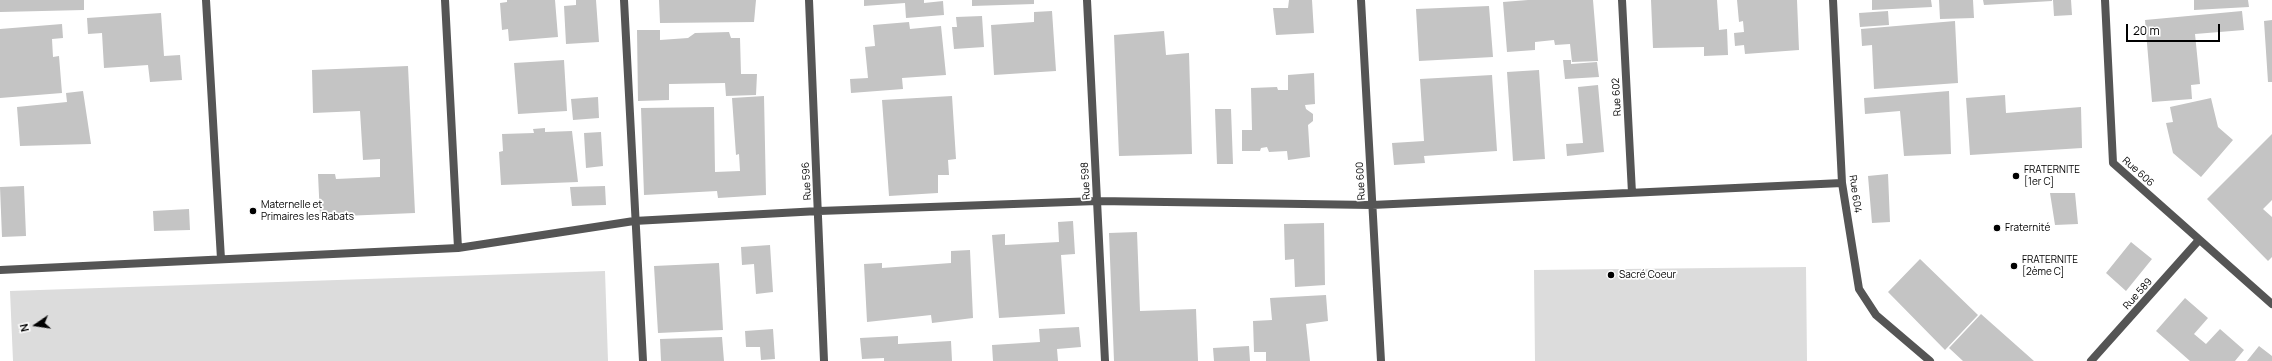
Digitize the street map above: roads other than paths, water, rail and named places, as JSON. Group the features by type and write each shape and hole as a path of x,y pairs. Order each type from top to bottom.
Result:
{"street":[{"path":"206,0 221,259"},
{"path":"445,0 458,248"},
{"path":"624,0 634,221 643,361"},
{"name":"Rue 596","path":"809,0 819,211 824,361"},
{"name":"Rue 598","path":"1087,0 1105,361"},
{"name":"Rue 600","path":"1361,0 1381,361"},
{"name":"Rue 602","path":"1622,0 1632,193"},
{"name":"Rue 604","path":"1833,0 1842,183 1859,289 1876,315 1930,361"},
{"name":"Rue 606","path":"2105,0 2113,163 2272,304"},
{"path":"0,270 458,248 634,221 819,211 1097,201 1372,205 1842,183"},
{"name":"Rue 589","path":"2091,361 2199,240"}],"place":[{"name":"FRATERNITE [1er C]","path":"2016,176"},
{"name":"Maternelle et Primaires les Rabats","path":"253,211"},
{"name":"Fraternité","path":"1997,228"},
{"name":"FRATERNITE [2ème C]","path":"2014,266"},
{"name":"Sacré Coeur","path":"1611,275"}]}
